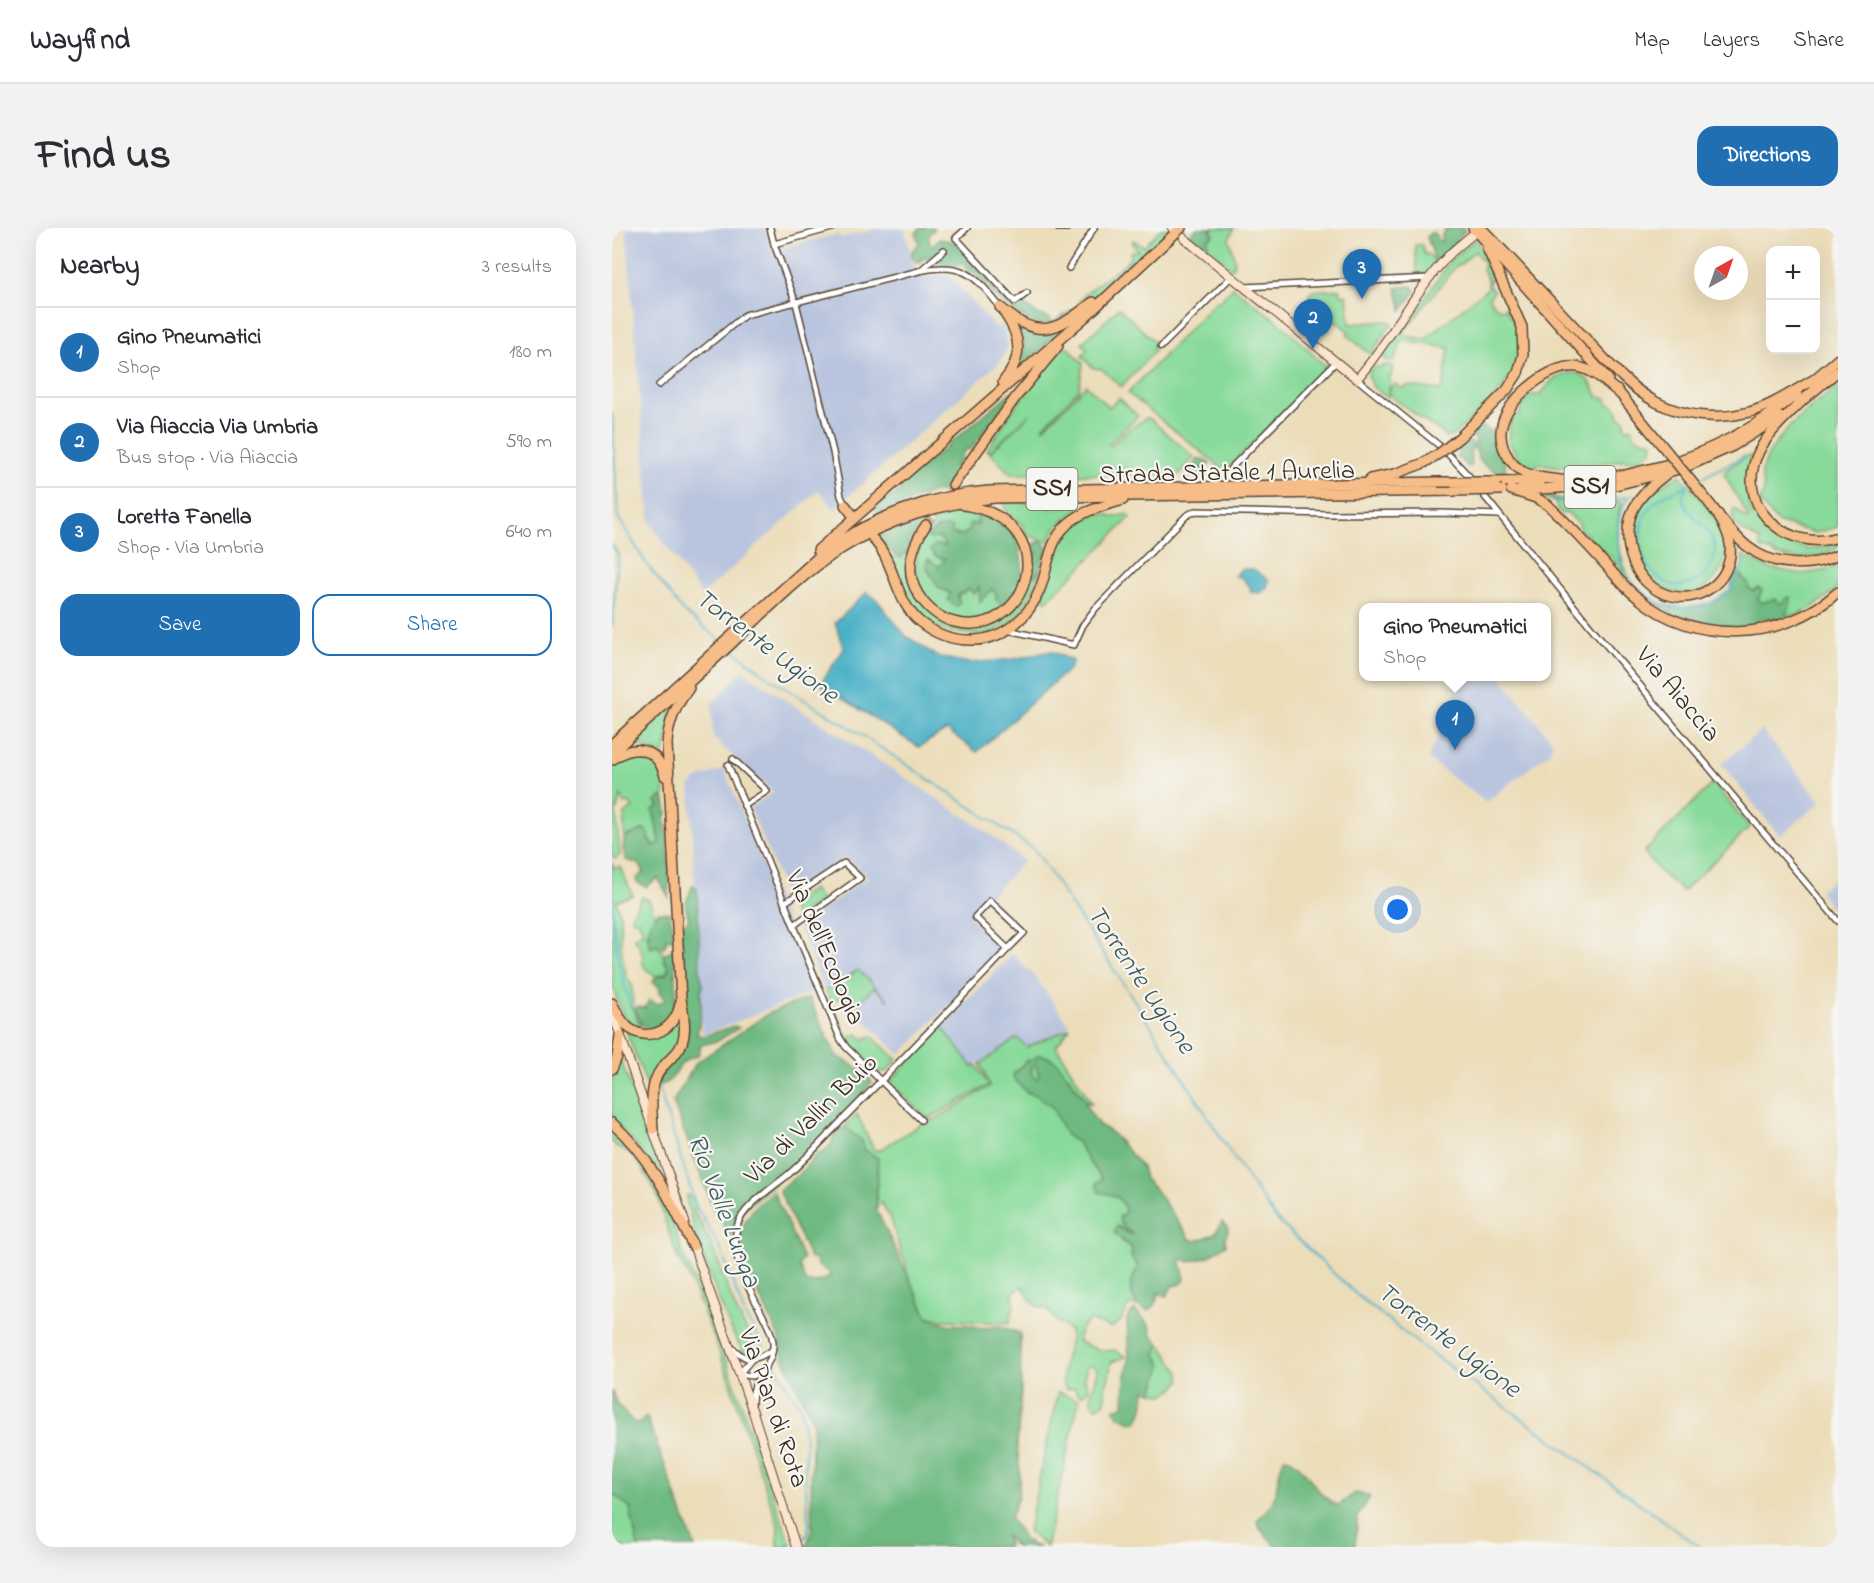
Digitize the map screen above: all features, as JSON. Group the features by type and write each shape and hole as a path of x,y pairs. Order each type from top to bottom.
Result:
{"highway":[{"path":"1481,228 1623,378 1647,397 1667,407 1699,415 1742,414 1764,407 1815,379"},
{"path":"1473,230 1570,335 1748,547 1768,558 1799,564 1818,562 1838,555"},
{"path":"1341,484 1386,477 1424,463 1440,453 1460,437 1508,390 1520,369 1524,349 1523,334 1517,315 1487,249 1473,230"},
{"path":"788,582 836,534 1084,318 1122,282 1183,233"},
{"path":"1000,307 1023,323 1037,328 1051,329 1069,320 1122,282"},
{"path":"980,408 1012,370 1018,354 1016,334 1000,307"},
{"path":"953,485 1016,397 1084,318"},
{"path":"1838,359 1788,402 1755,425 1683,463 1723,451 1753,435 1802,401 1838,371"},
{"path":"1569,481 1529,474 1514,465 1506,454 1501,434 1507,413 1542,377 1553,370 1565,367 1584,368 1619,393"},
{"path":"1802,401 1769,435 1761,448 1753,469 1755,496 1767,519 1790,536 1814,542 1838,537"},
{"path":"1671,469 1641,498 1633,510 1629,523 1628,543 1631,557 1637,570 1651,586 1665,594 1688,597 1703,593 1720,581 1727,569 1730,546 1729,538 1718,514"},
{"name":"Strada Statale 1 Aurelia","path":"748,624 788,582 825,551 858,530 914,506 962,494 989,491 1569,481 1671,469"},
{"name":"Strada Statale 1 Aurelia","path":"612,744 748,624 841,549 885,526 956,503 995,498 1507,490 1609,486 1671,469"},
{"path":"1507,490 1536,498 1548,505 1638,598 1660,613 1687,624 1704,629 1739,632 1771,628 1808,613 1838,592"},
{"path":"873,539 886,557 902,599 909,610 929,629 950,638 969,640 989,638 1008,630 1034,602 1040,590 1054,543 1066,526 1084,512 1134,496"},
{"path":"926,525 914,548 911,564 913,583 924,602 940,616 959,623 985,621 1001,614 1017,598 1024,582 1027,559 1021,538 998,515 979,507 956,503"},
{"path":"845,505 852,514"},
{"name":"Strada Statale 1 Aurelia","path":"612,753 701,671 711,658"},
{"path":"653,1129 656,1078 680,1049 684,1037 685,1019 681,999 667,744 669,725 681,700 701,671"},
{"path":"612,760 625,752 635,750 649,752 661,764 669,793"},
{"path":"612,1004 627,1027 638,1032 652,1034 662,1031 673,1022 681,999"},
{"path":"612,1069 617,1057 620,1035"},
{"path":"612,1123 646,1160 671,1201 693,1246"}],"main road":[{"path":"1183,233 1231,278 1357,379 1374,359 1430,278 1473,230"},
{"name":"Via Pian di Rota","path":"612,1011 753,1412 796,1547"}],"street":[{"path":"770,228 796,303 845,505"},
{"path":"774,244 832,228"},
{"path":"967,228 956,238 1015,302 1027,293"},
{"path":"1058,228 1067,228"},
{"path":"1069,268 1094,228"},
{"path":"919,271 944,250"},
{"path":"659,385 745,315 919,271 938,267 955,267 980,284 1000,307"},
{"path":"1161,347 1231,278"},
{"path":"1243,287 1430,278"},
{"path":"1231,468 1336,362"},
{"path":"1357,379 1441,447"},
{"path":"1447,453 1469,476"},
{"name":"Via Aiaccia","path":"1485,497 1838,921"},
{"path":"1008,630 1074,645 1083,625 1095,609 1186,516 1196,511 1498,515"},
{"path":"733,759 767,791 744,806"},
{"name":"Via dell'Ecologia","path":"728,765 840,1038 846,1047 921,1120"},
{"path":"784,903 844,863 860,878 794,925"},
{"name":"Via di Vallin Buio","path":"772,1350 772,1336 746,1282 735,1251 737,1226 745,1211 791,1172 1024,933 990,901 975,917 1008,949"},
{"path":"729,1346 751,1360 758,1359 772,1350"},
{"path":"753,1412 753,1389 771,1360 772,1350"},
{"path":"739,1374 751,1360"},
{"path":"739,1374 752,1376 761,1373"}],"shaded area":[{"path":"626,228 766,228 772,250 838,234 840,238 882,228 904,228 918,278 947,274 996,328 1003,324 1008,347 1002,360 834,509 819,490 702,595 650,523"},
{"path":"742,671 983,829 1024,861 970,917 1003,949 900,1055 853,1009 873,987 857,971 825,991 799,926 868,877 845,857 787,897 750,808 773,792 713,738 712,704"},
{"path":"1461,681 1503,681 1553,742 1550,752 1486,802 1428,759"},
{"path":"1762,730 1821,802 1780,836 1721,764"},
{"path":"724,769 815,991 702,1035 690,785 697,779"},
{"path":"1838,876 1838,915 1819,891"},
{"path":"1012,954 1036,978 1070,1026 1027,1047 1018,1038 973,1067 942,1027"}],"green space":[{"path":"920,228 934,228 929,235 929,242 933,246 939,239 956,242 1015,306 1021,302 1037,314 1050,318 1052,323 1036,324 1021,316 1001,301 988,284 974,272 969,272 963,264 942,264 936,260 938,252 925,259 921,258 918,263 912,257 912,251 919,244 916,233"},
{"path":"1166,228 1169,231 1084,306 1053,322 1077,307 1085,294 1129,260 1131,251 1138,251 1133,240 1144,247 1159,230"},
{"path":"1197,228 1213,228 1210,230 1213,236 1207,239 1208,244 1203,248 1190,240 1190,234"},
{"path":"1234,228 1229,239 1235,260 1232,269 1207,247 1208,239 1214,234 1211,230"},
{"path":"1446,228 1463,228 1465,231 1455,241 1455,246 1442,255 1436,265 1433,262 1434,256 1427,237 1430,233 1435,233 1437,239 1442,242 1442,235"},
{"path":"1476,239 1495,273 1489,283 1483,269 1484,263 1475,251 1456,266 1401,335 1425,339 1488,288 1488,284 1494,291 1489,297 1495,306 1500,309 1509,304 1506,310 1518,328 1521,346 1517,364 1495,396 1452,436 1446,437 1389,395 1391,387 1396,384 1402,388 1408,386 1440,390 1443,387 1449,348 1402,341 1394,361 1385,360 1382,355 1397,334 1400,334 1451,260"},
{"path":"1415,245 1422,245 1425,255 1432,257 1436,266 1431,273 1417,274"},
{"path":"1411,286 1416,291 1402,310 1396,288"},
{"path":"1233,287 1281,324 1328,367 1225,471 1128,393 1216,301 1219,302"},
{"path":"1340,289 1341,295 1347,295 1350,324 1389,321 1392,323 1370,354 1347,335 1349,332 1308,298 1311,291"},
{"path":"1119,308 1159,346 1153,347 1154,352 1121,387 1102,369 1093,368 1082,356 1087,349 1082,343"},
{"path":"1065,327 1014,374 1024,347 1019,328 1042,333 1053,332"},
{"path":"1064,347 1070,349 1083,364 1079,389 1042,427 1044,428 1086,385 1109,407 1119,398 1138,416 1109,444 1111,446 1129,429 1148,417 1194,457 1179,475 1011,474 990,453 1030,414 989,452 987,450 1033,383"},
{"path":"1384,365 1393,366 1387,398 1373,387 1368,375 1370,370 1376,366 1380,368"},
{"path":"1568,373 1584,376 1598,397 1606,398 1608,404 1617,409 1619,417 1625,420 1625,428 1630,427 1633,435 1642,440 1653,442 1652,451 1636,460 1620,460 1588,466 1572,464 1560,467 1540,464 1533,467 1528,466 1517,457 1508,440 1510,424 1515,414 1521,415 1520,410 1529,395 1540,395 1553,379"},
{"path":"1838,386 1838,527 1815,533 1777,522 1760,502 1764,493 1762,471 1767,458 1774,445 1793,423"},
{"path":"1011,392 1012,394 971,449 965,450 961,455 962,461 955,464 957,468 942,492 934,492 879,513 873,508 884,499 896,495 906,481"},
{"path":"1479,424 1494,434 1495,450 1505,461 1505,471 1496,472 1485,466 1479,460 1475,447 1470,451 1472,464 1469,467 1456,457 1464,442 1474,444 1477,442 1471,433"},
{"path":"1747,456 1751,456 1749,505 1754,515 1762,520 1770,533 1785,543 1796,544 1805,549 1838,543 1838,548 1817,556 1798,559 1776,555 1763,549 1760,546 1760,540 1744,532 1735,524 1732,514 1734,508 1747,519 1749,518 1724,474 1728,468"},
{"path":"1200,459 1210,464 1199,468 1200,471 1202,467 1206,468 1204,475 1187,476 1186,468 1193,466"},
{"path":"1680,475 1719,523 1727,546 1723,565 1709,584 1695,592 1680,593 1665,589 1641,566 1635,549 1633,531 1642,504 1655,490"},
{"path":"1548,495 1579,505 1621,502 1618,534 1620,551 1632,581 1640,591 1620,574 1622,570 1609,555 1591,543 1587,533 1580,531 1580,525 1567,512 1563,514 1557,509 1556,503 1545,497"},
{"path":"1005,502 1043,504 1052,509 1066,506 1081,508 1057,526 1048,542 1027,535 1024,527 1005,509"},
{"path":"955,511 982,513 978,525 975,523 969,525 969,531 965,533 953,534 937,528 932,533 932,538 939,537 946,545 942,546 945,561 939,568 930,561 927,568 939,588 947,590 959,601 960,593 964,593 969,588 972,593 975,593 979,587 980,601 991,589 996,593 996,600 1004,603 1010,599 993,613 975,619 958,618 941,612 928,601 919,585 916,566 920,545 933,524 943,516"},
{"path":"1100,513 1116,517 1127,514 1130,518 1047,601 1044,601 1050,571 1063,539 1078,522"},
{"path":"982,514 1004,525 1014,535 1022,563 1020,584 1010,600 1000,604 992,589 980,602 979,587 974,594 969,588 964,593 960,593 959,604 956,607 948,600 950,593 939,588 926,565 928,559 939,567 945,559 935,556 930,549 936,545 946,546 939,537 930,539 927,536 945,527 952,528 954,534 963,535 969,531 970,523 978,525 977,518"},
{"path":"917,521 921,522 920,526 908,551 901,558 876,538"},
{"path":"1041,541 1048,549 1034,577 1029,570 1029,555 1037,553 1034,544"},
{"path":"908,552 908,574 920,595 940,621 965,628 986,626 1005,616 1028,588 1029,570 1036,575 1040,570 1029,598 1012,620 989,632 958,633 928,623 910,604 902,590 891,559 895,553"},
{"path":"1742,555 1768,568 1802,574 1828,570 1838,564 1838,587 1805,611 1785,616 1788,613 1784,602 1781,605 1774,599 1761,603 1758,598 1762,591 1759,588 1753,591 1748,588 1742,575 1738,574 1743,565"},
{"path":"1738,574 1748,583 1749,589 1753,591 1759,588 1762,591 1758,598 1761,603 1774,599 1781,604 1790,597 1788,612 1783,618 1776,623 1766,618 1760,619 1754,626 1745,626 1740,629 1709,622 1705,625 1698,623 1690,616 1682,620 1675,618 1670,612 1671,608 1702,605 1715,600 1731,589 1732,576"},
{"path":"1643,594 1671,608 1670,612 1658,606"},
{"path":"671,706 673,707 664,753 661,756 645,747 634,745 632,742"},
{"path":"632,753 644,754 652,759 663,779 664,796 659,798 659,806 653,810 660,840 659,845 655,846 647,837 629,834 624,838 624,814 633,808 629,803 624,804 621,795 616,812 620,855 615,859 612,857 612,766"},
{"path":"1713,783 1750,827 1683,891 1661,873 1644,852"},
{"path":"664,796 667,813 665,819 669,856 669,897 658,878 646,887 637,882 636,879 644,872 639,864 626,860 623,849 624,838 644,829 648,833 648,840 655,846 659,844 653,810 659,806 656,802"},
{"path":"612,862 614,868 620,867 633,895 616,901 620,914 624,965 627,978 632,985 633,1008 641,1028 634,1028 623,1016 612,985"},
{"path":"693,885 697,888 700,972 703,986 697,1034 702,1037 734,1026 739,1028 717,1041 701,1045 698,1056 685,1061 671,1079 661,1085 658,1084 657,1079 688,1041 684,998 687,976 684,971 684,956 678,928 689,920 685,905"},
{"path":"813,889 822,901 796,918 790,904"},
{"path":"642,897 649,900 655,915 647,935 651,948 658,945 669,965 666,973 656,977 645,968 638,942 634,940 634,937 643,932 639,921 632,919"},
{"path":"658,912 670,913 674,936 670,940 666,938 663,948 650,945 649,941 651,923"},
{"path":"675,950 675,1008 671,1017 663,1024 651,1029 642,1025 635,1009 636,1007 645,1008 649,1000 658,1004 665,1000 659,986 652,982 658,976 668,974 669,966 665,963 663,955"},
{"path":"858,970 889,1001 874,987 856,1005 844,999 831,1002 826,990"},
{"path":"809,998 836,1055 864,1072 872,1082 840,1120 782,1178 743,1210 731,1237 713,1208 673,1102 696,1063 769,1013"},
{"path":"834,1007 847,1038 858,1034 863,1039 872,1036 897,1060 886,1072 878,1072 849,1045 832,1008"},
{"path":"680,1017 681,1037 649,1091 627,1033 629,1031 640,1036"},
{"path":"942,1027 973,1067 976,1065 989,1085 928,1119 895,1088 891,1081"},
{"path":"1070,1028 1056,1046 1092,1104 1086,1102 1072,1080 1060,1067 1046,1057 1038,1055 1037,1080 1030,1073 1033,1068 1027,1060 1014,1073 1015,1080 1028,1093 1036,1095 1052,1107 1066,1135 1078,1143 1103,1179 1101,1181 1107,1192 1119,1198 1123,1204 1126,1211 1119,1217 1124,1227 1132,1233 1131,1235 1119,1227 1121,1241 1132,1248 1131,1257 1138,1266 1132,1292 1138,1306 1129,1305 1120,1322 1111,1328 1089,1320 1078,1335 1078,1341 1100,1350 1114,1350 1126,1357 1111,1362 1105,1387 1105,1402 1096,1408 1091,1395 1098,1370 1091,1365 1086,1366 1085,1381 1089,1389 1081,1396 1075,1388 1066,1389 1063,1382 1063,1368 1069,1346 1070,1331 1055,1320 1046,1307 1038,1307 1029,1298 1023,1286 1013,1293 1014,1306 1009,1323 928,1318 907,1273 891,1219 881,1202 876,1209 878,1171 873,1156 865,1150 862,1141 845,1127 857,1114 874,1150 878,1151 990,1086 980,1064 1017,1038 1027,1047"},
{"path":"1038,1055 1046,1056 1057,1062 1084,1099 1099,1125 1113,1134 1142,1167 1145,1179 1191,1240 1196,1241 1215,1234 1222,1222 1227,1226 1226,1245 1208,1257 1189,1262 1181,1260 1185,1280 1179,1285 1172,1286 1167,1296 1158,1293 1155,1305 1149,1311 1138,1305 1132,1294 1131,1283 1138,1266 1131,1257 1132,1248 1114,1233 1117,1226 1131,1235 1132,1233 1125,1229 1119,1220 1126,1211 1121,1201 1116,1196 1099,1192 1096,1184 1102,1179 1078,1143 1066,1135 1052,1107 1036,1095 1028,1093 1013,1078 1014,1073 1030,1060 1033,1065 1031,1073 1037,1079 1039,1075 1034,1059"},
{"path":"620,1058 660,1166 659,1171 612,1119 612,1074"},
{"path":"845,1127 862,1141 865,1150 878,1158 876,1209 928,1318 950,1325 983,1328 1000,1326 1020,1333 1021,1392 1017,1445 1020,1472 1018,1497 1010,1518 1022,1535 1023,1541 1040,1547 1015,1547 1006,1536 1008,1547 806,1547 812,1530 813,1422 783,1357 778,1335 747,1270 740,1237 745,1222 754,1208 773,1191 803,1258 799,1265 806,1283 820,1281 830,1276 829,1272 817,1265 816,1259 810,1259 779,1190 799,1174 817,1154 826,1150 832,1143 833,1136"},
{"path":"612,1128 639,1156 660,1189 683,1254 716,1330 791,1547 778,1547 778,1525 717,1345 690,1279 676,1254 656,1192 640,1165 629,1152 618,1148 612,1142"},
{"path":"687,1195 694,1203 696,1209 693,1211 712,1246 741,1319 750,1336 762,1351 758,1354 745,1353 730,1327 700,1249"},
{"path":"1135,1310 1150,1326 1152,1335 1160,1344 1156,1354 1162,1366 1153,1392 1145,1390 1141,1413 1137,1421 1133,1423 1118,1416 1114,1409 1124,1406 1125,1380 1129,1360 1127,1320"},
{"path":"1160,1344 1179,1371 1181,1380 1174,1389 1164,1395 1153,1392 1162,1366 1156,1354"},
{"path":"612,1391 617,1404 634,1423 641,1423 644,1418 647,1418 695,1547 638,1547 630,1508 612,1493"},
{"path":"1058,1392 1079,1400 1046,1547 1028,1531"},
{"path":"1285,1457 1300,1467 1331,1502 1339,1505 1355,1493 1369,1495 1370,1497 1358,1516 1355,1547 1277,1547 1260,1529 1257,1521 1273,1501"},
{"path":"612,1493 630,1508 638,1547 612,1547"}],"water":[{"path":"1241,569 1253,569 1269,580 1267,587 1261,593 1250,592 1251,588 1241,577 1235,576"},
{"path":"867,592 876,599 906,636 938,657 970,663 1014,659 1051,651 1073,661 1070,668 977,752 947,730 919,747 820,684 844,649 835,623"}],"waterway":[{"name":"Torrente Ugione","path":"612,413 618,517 647,565 683,611 720,640"},
{"path":"1696,481 1744,456"},
{"path":"1687,486 1683,501 1710,534 1715,547 1715,555 1706,573 1701,577 1691,583 1673,585 1657,577 1651,570 1642,554 1639,539 1643,522 1652,505 1667,494 1691,484"},
{"path":"1632,495 1623,505 1620,513 1618,527 1621,562 1634,584 1659,602 1688,608 1716,601 1729,591 1744,562"},
{"path":"1553,500 1576,505 1627,497"},
{"name":"Rio Valle Lunga","path":"612,545 618,555 612,626"},
{"name":"Torrente Ugione","path":"730,647 768,677 857,732 1037,853 1140,1009 1226,1146 1276,1219 1357,1295 1420,1345 1700,1547"},
{"name":"Rio Valle Lunga","path":"612,905 618,960 631,1008"},
{"name":"Rio Valle Lunga","path":"658,1086 696,1206 721,1250 745,1316 764,1346"},
{"name":"Rio Valle Lunga","path":"773,1362 801,1409 806,1443 805,1474 809,1527 807,1536 797,1541"},
{"name":"Rio Valle Lunga","path":"784,1547 792,1543"}],"tunnel":[{"path":"926,525 953,485"}],"place":[{"name":"Loretta Fanella","path":"1362,299"},
{"name":"Via Aiaccia Via Umbria","path":"1313,349"},
{"name":"Gino Pneumatici","path":"1455,750"}]}
